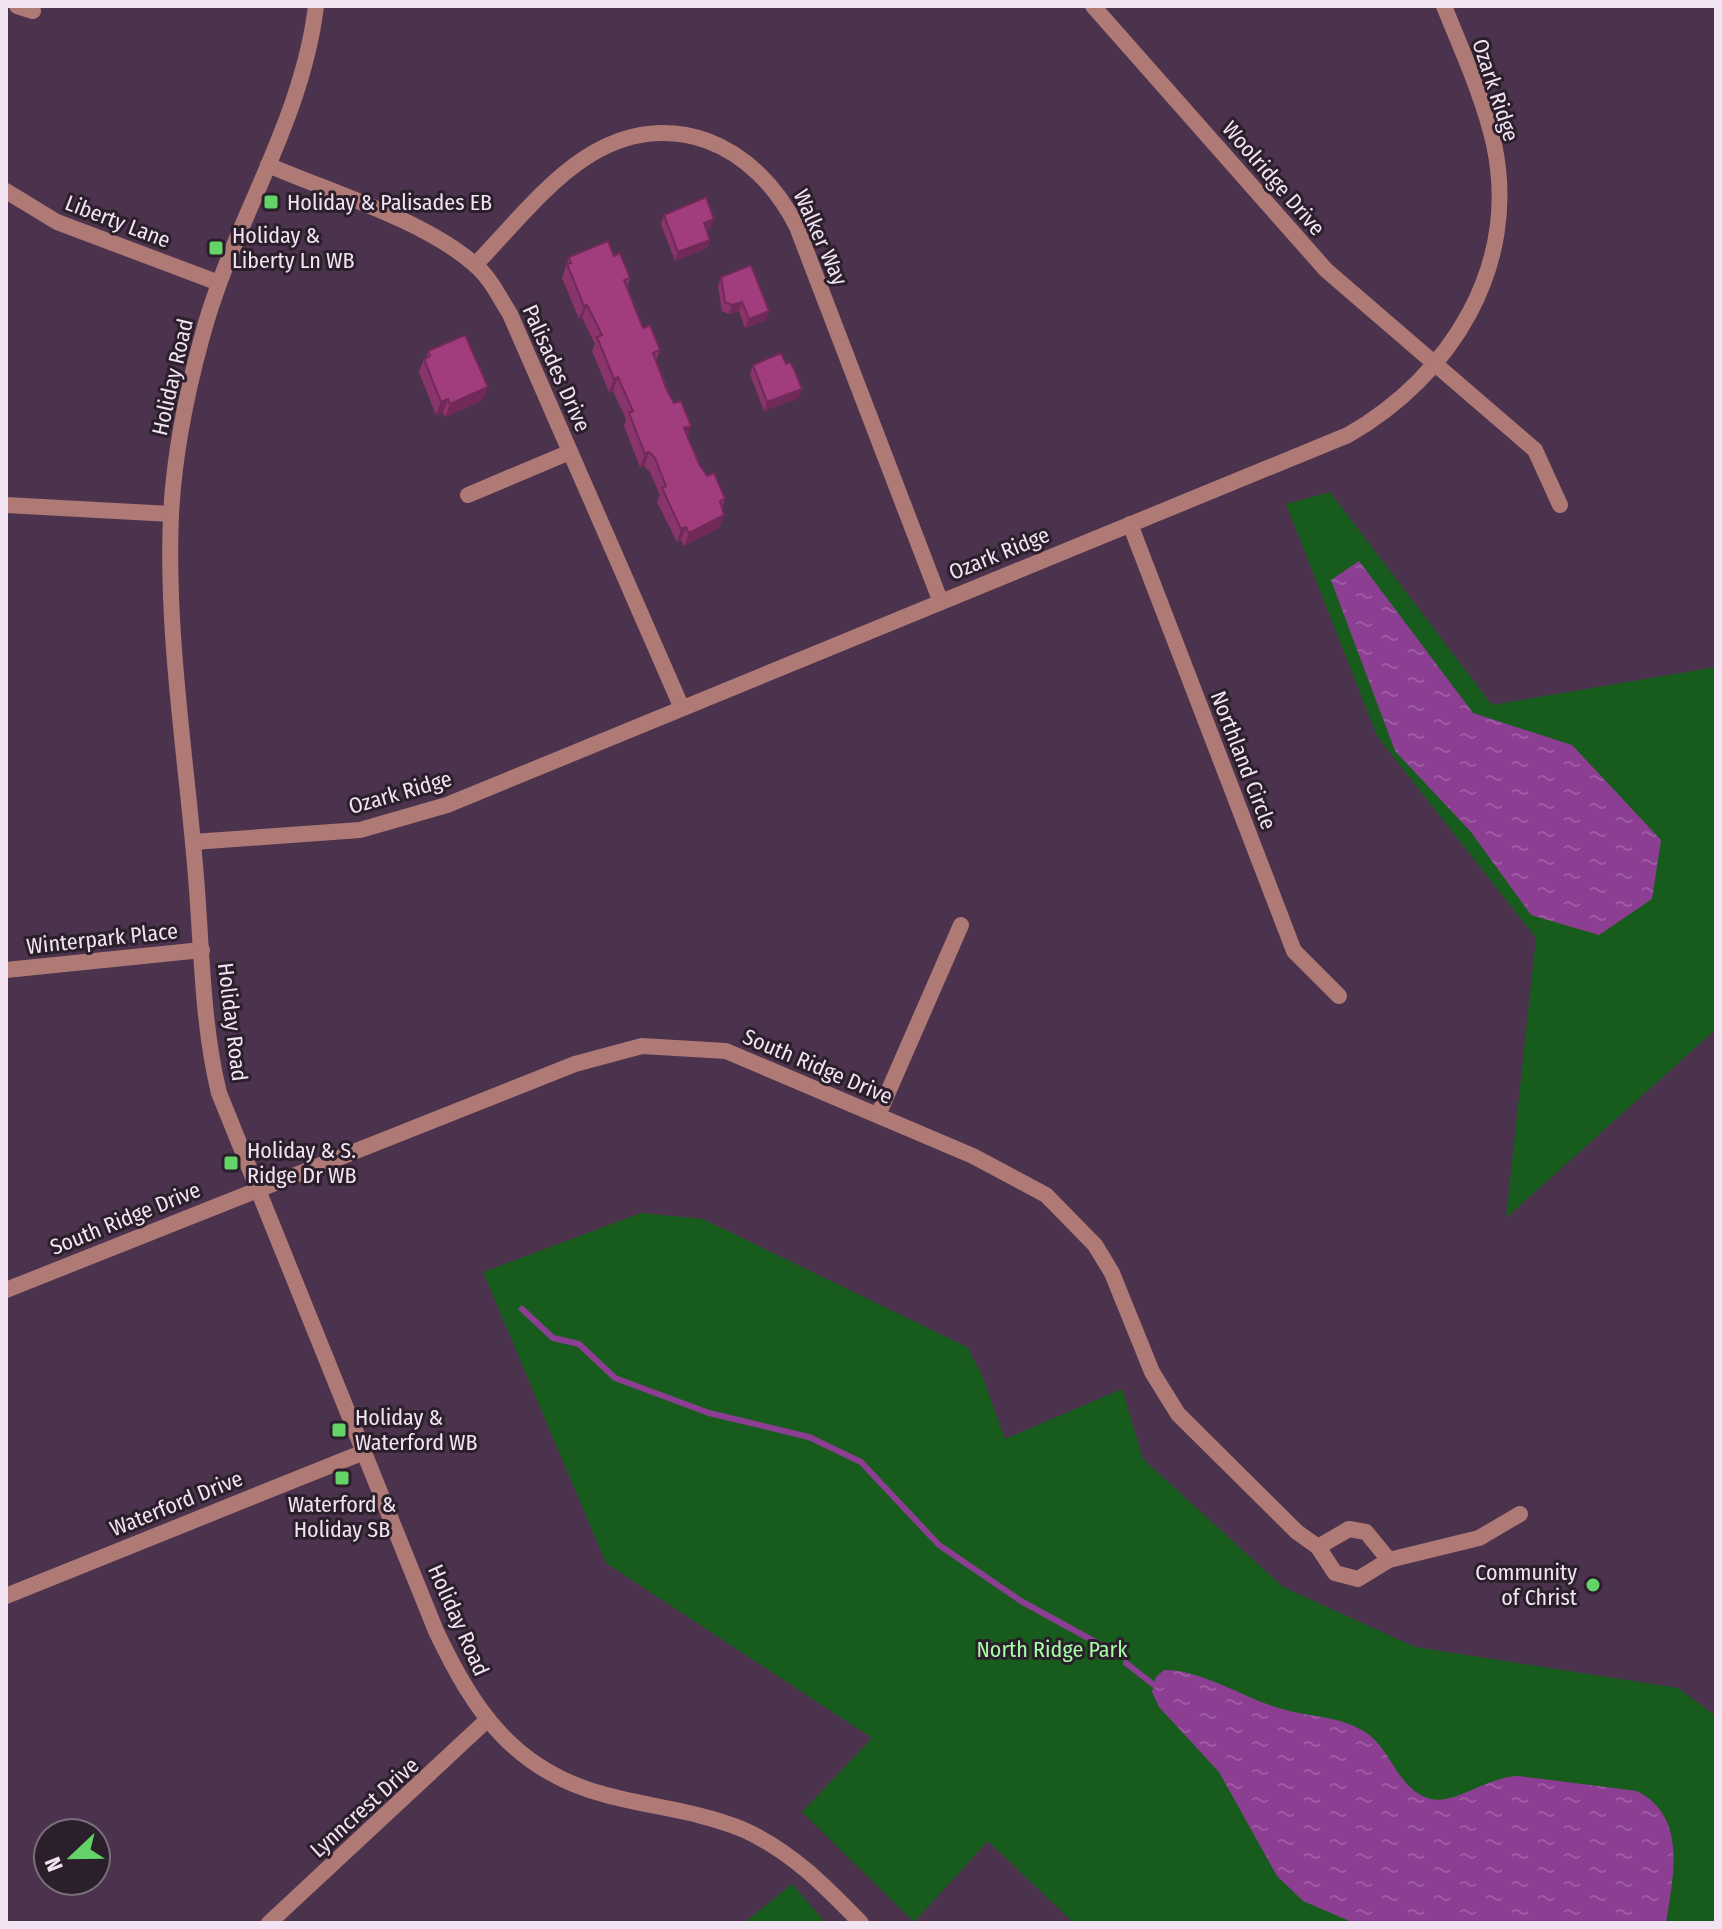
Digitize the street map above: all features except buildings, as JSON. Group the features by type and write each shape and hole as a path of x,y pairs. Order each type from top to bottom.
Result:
{"street":[{"name":"Holiday Road","path":"316,6 303,69 268,165 219,283 190,383 171,514 173,629 212,1066 219,1093 436,1631 460,1683 486,1721 521,1752 571,1782 603,1794 719,1820 787,1853 861,1923"},
{"name":"Woolridge Drive","path":"1093,6 1326,270 1535,450 1560,505"},
{"name":"Ozark Ridge","path":"193,842 375,826 447,805 681,706 1348,435 1381,416 1436,366 1462,328 1479,294 1495,234 1498,185 1485,111 1444,6"},
{"name":"Walker Way","path":"475,265 574,166 607,146 643,135 669,134 698,138 739,156 766,178 783,199 797,227 940,600"},
{"name":"Palisades Drive","path":"268,165 423,231 475,265 510,314 681,706"},
{"name":"Liberty Lane","path":"6,191 25,206 57,222 219,283"},
{"path":"468,495 570,452"},
{"path":"6,505 171,514"},
{"name":"Northland Circle","path":"1130,524 1294,951 1339,996"},
{"path":"878,1115 961,925"},
{"name":"Winterpark Place","path":"6,970 202,950"},
{"name":"South Ridge Drive","path":"6,1290 575,1064 642,1046 726,1051 878,1115 1026,1183 1066,1212 1095,1245 1112,1273 1152,1372 1178,1414 1297,1532 1318,1547 1335,1573 1350,1579 1366,1576 1389,1560 1479,1538 1520,1514"},
{"name":"Waterford Drive","path":"6,1596 364,1452"},
{"path":"1318,1547 1342,1531 1358,1529 1372,1538 1389,1560"},
{"name":"Lynncrest Drive","path":"269,1923 486,1721"}],"green space":[{"path":"1330,492 1492,705 1716,667 1716,1029 1506,1218 1536,938 1377,736 1286,504"},
{"name":"North Ridge Park","path":"641,1213 703,1219 967,1347 981,1373 1005,1439 1122,1389 1143,1459 1283,1587 1415,1647 1678,1688 1716,1716 1716,1923 1074,1923 988,1841 914,1922 802,1812 872,1738 606,1563 483,1272"},
{"path":"792,1884 826,1923 744,1923"}],"water":[{"path":"1359,561 1473,713 1572,745 1661,840 1652,899 1599,935 1531,915 1471,832 1395,751 1331,580"},
{"path":"1164,1670 1209,1680 1271,1706 1358,1728 1376,1742 1411,1788 1431,1799 1450,1798 1496,1780 1519,1776 1637,1791 1653,1802 1664,1816 1670,1832 1673,1867 1666,1923 1354,1923 1303,1901 1277,1876 1219,1772 1159,1707 1152,1692 1156,1677"}],"waterway":[{"path":"522,1309 553,1338 579,1344 615,1378 709,1413 809,1437 861,1462 939,1545 1021,1601 1110,1650"},
{"path":"1126,1663 1154,1685"}],"place":[{"name":"Holiday & Palisades EB","path":"271,202"},
{"name":"Holiday & Liberty Ln WB","path":"216,248"},
{"name":"Holiday & S. Ridge Dr WB","path":"231,1163"},
{"name":"Holiday & Waterford WB","path":"339,1430"},
{"name":"Waterford & Holiday SB","path":"342,1478"},
{"name":"Community of Christ","path":"1593,1585"}]}
